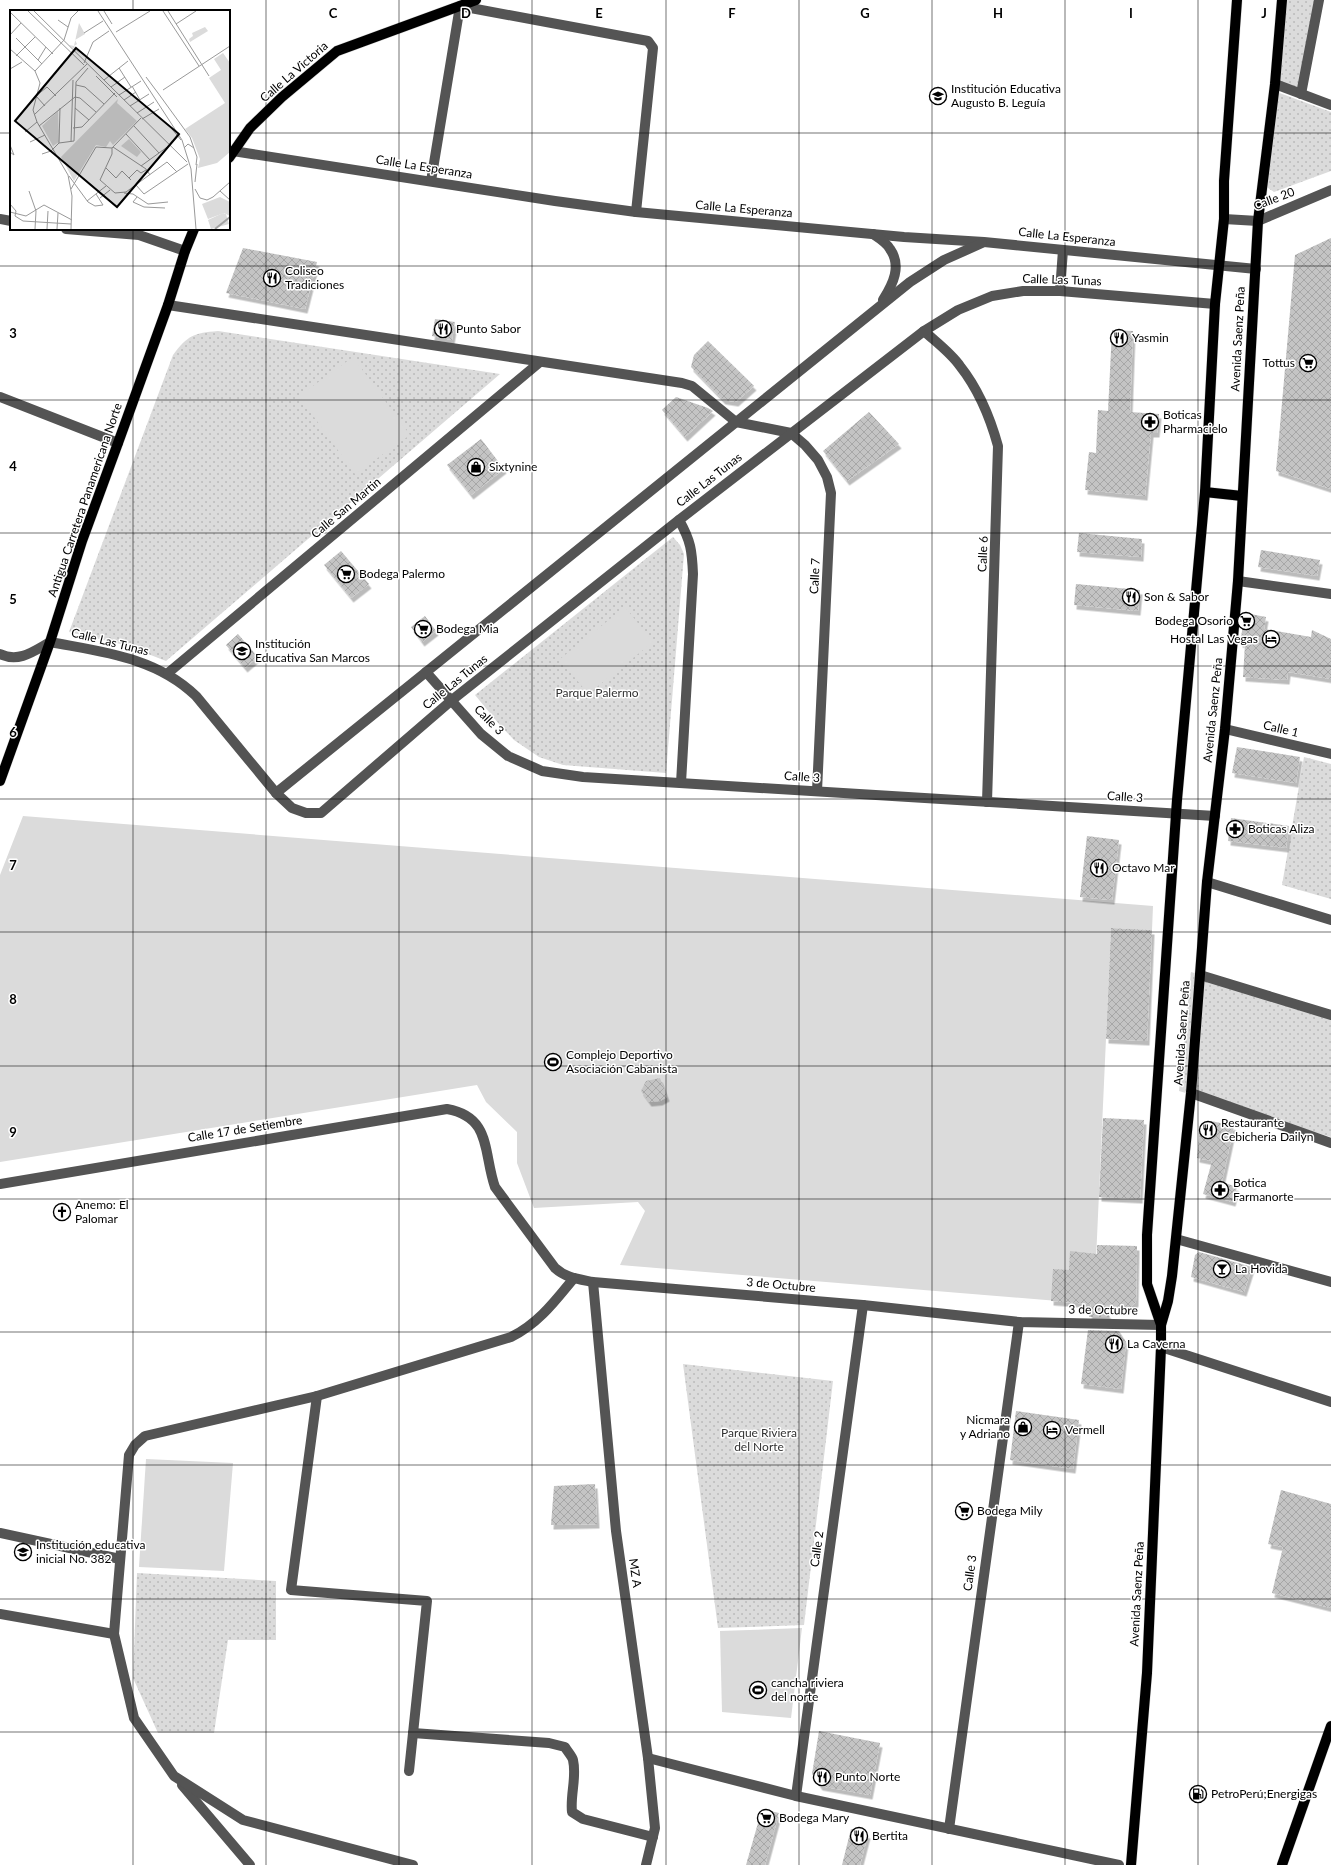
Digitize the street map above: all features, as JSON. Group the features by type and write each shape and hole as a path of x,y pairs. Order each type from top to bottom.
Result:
{"main road":[{"name":"Calle La Victoria","path":"231,155 250,128 282,97 337,51 476,0"},
{"name":"Avenida Saenz Peña","path":"1161,1324 1147,1284 1147,1235 1176,814 1205,492 1215,304 1224,219 1224,181 1237,0"},
{"name":"Avenida Saenz Peña","path":"1131,1865 1147,1673 1161,1324 1169,1295 1176,1239 1191,1093 1207,882 1225,729 1238,581 1258,220 1275,84 1282,0"},
{"name":"Antigua Carretera Panamericana Norte","path":"0,781 50,642 82,541 168,304 185,250 194,230"},
{"path":"1205,492 1242,496"},
{"path":"1282,1865 1331,1726"}],"street":[{"path":"1301,94 1319,0"},
{"path":"431,181 460,6 648,41 652,44 653,48 636,212"},
{"path":"1275,84 1331,105"},
{"name":"Calle La Esperanza","path":"231,155 431,181 555,201 636,212 873,234 984,242 1256,269"},
{"name":"Calle 20","path":"1224,219 1258,220 1331,190"},
{"path":"0,219 10,221"},
{"path":"78,230 138,235 185,250"},
{"path":"873,234 890,247 896,259 896,275 878,309"},
{"path":"276,793 910,282 944,260 984,242"},
{"path":"1060,291 1063,250"},
{"name":"Calle Las Tunas","path":"50,642 117,655 143,662 168,673 183,683 196,696 276,793 292,808 306,814 321,813 452,700 679,520 924,331 958,310 992,296 1023,291 1060,291 1215,304"},
{"path":"168,304 682,383 692,386 736,422"},
{"name":"Calle 6","path":"924,331 960,365 989,416 998,446 987,802"},
{"name":"Calle San Martin","path":"168,673 540,362"},
{"path":"0,398 118,443"},
{"name":"Calle 7","path":"736,422 791,433 805,445 818,460 826,477 831,493 817,791"},
{"path":"679,520 688,537 692,551 694,574 681,783"},
{"path":"1238,581 1331,594"},
{"path":"0,654 9,658 29,654 50,642"},
{"name":"Calle 3","path":"426,672 481,734 508,756 542,771 583,777 1215,816"},
{"name":"Calle 1","path":"1225,729 1331,754"},
{"path":"1207,882 1331,920"},
{"path":"1200,975 1331,1015"},
{"path":"1191,1093 1331,1143"},
{"name":"Calle 17 de Setiembre","path":"0,1184 447,1109 458,1111 469,1117 478,1126 483,1136"},
{"name":"3 de Octubre","path":"483,1136 494,1187 555,1268 563,1275 593,1282 863,1305 1019,1322 1161,1324"},
{"path":"1176,1239 1331,1282"},
{"path":"250,1865 174,1776 134,1718 114,1634 129,1455 135,1446 145,1436 317,1396 511,1337 538,1320 574,1278"},
{"name":"MZ A","path":"593,1282 616,1531 648,1758 655,1828 646,1865"},
{"name":"Calle 2","path":"796,1796 863,1305"},
{"name":"Calle 3","path":"949,1829 1019,1322"},
{"path":"1161,1347 1331,1402"},
{"path":"317,1396 291,1590 427,1601 409,1771"},
{"path":"0,1533 120,1558"},
{"path":"0,1614 114,1634"},
{"path":"413,1733 549,1743 565,1746 573,1759 575,1778 571,1800 572,1812 583,1819 653,1837"},
{"path":"648,1758 796,1796 1119,1865"},
{"path":"174,1776 243,1820 407,1864"}],"green space":[{"path":"1287,0 1318,0 1299,89 1279,83"},
{"path":"1277,92 1331,112 1331,171 1274,192 1268,188 1268,181"},
{"path":"218,331 500,374 166,661 125,645 69,632 173,355 183,343 192,336"},
{"path":"353,357 410,435 355,474 299,396"},
{"name":"Parque Palermo","path":"673,537 680,545 684,554 666,773 563,765 539,757 514,740 475,695"},
{"path":"625,607 653,642 588,694 560,659"},
{"path":"1304,757 1331,764 1331,899 1282,885"},
{"name":"Complejo Deportivo Asociación Cabanista","path":"23,816 1153,906 1152,930 1111,928 1094,1304 620,1265 645,1211 638,1202 534,1208 517,1163 517,1132 486,1102 477,1085 0,1162 0,875"},
{"path":"1191,972 1331,1013 1331,1137 1179,1091"},
{"name":"Parque Riviera del Norte","path":"683,1364 833,1381 804,1625 718,1628"},
{"path":"146,1459 233,1463 224,1571 139,1567"},
{"path":"137,1573 276,1581 276,1640 228,1640 214,1733 158,1733 133,1678"},
{"name":"cancha riviera del norte","path":"802,1628 791,1718 722,1712 720,1631"}],"building":[{"name":"Tottus","path":"1331,238 1331,489 1276,471 1295,255"},
{"name":"Coliseo Tradiciones","path":"243,248 317,262 305,309 226,293"},
{"name":"Punto Sabor","path":"435,319 455,322 452,340 432,336"},
{"path":"1112,330 1133,331 1130,412 1159,414 1157,433 1151,433 1145,496 1085,490 1089,452 1096,453 1098,410 1108,411"},
{"path":"708,341 754,386 736,402 723,400 691,367 694,355"},
{"path":"676,397 713,411 685,437 662,410"},
{"path":"869,412 899,444 847,481 823,451"},
{"name":"Sixtynine","path":"481,439 504,469 471,495 447,465"},
{"path":"1079,533 1142,539 1141,557 1077,552"},
{"path":"1261,550 1320,560 1317,576 1258,567"},
{"name":"Bodega Palermo","path":"341,551 369,584 351,598 324,565"},
{"path":"1076,584 1140,590 1138,611 1074,605"},
{"path":"1245,613 1266,617 1264,629 1311,637 1312,630 1331,639 1331,679 1288,672 1287,680 1243,677 1245,644 1240,643"},
{"name":"Bodega Mia","path":"425,616 436,631 422,642 411,627"},
{"name":"Institución Educativa San Marcos","path":"238,634 258,657 245,668 226,645"},
{"path":"1237,747 1300,757 1296,783 1232,773"},
{"path":"1231,818 1289,826 1286,848 1228,841"},
{"name":"Octavo Mar","path":"1087,836 1119,840 1112,900 1080,897"},
{"path":"1111,928 1152,930 1147,1041 1106,1039"},
{"path":"660,1078 667,1097 660,1101 649,1102 641,1091 646,1081"},
{"path":"1103,1118 1144,1120 1140,1199 1099,1197"},
{"path":"1211,1121 1234,1126 1222,1182 1237,1187 1233,1202 1203,1194 1212,1161 1197,1158 1200,1129 1204,1123"},
{"path":"1097,1245 1137,1246 1136,1302 1130,1308 1102,1305 1110,1317 1089,1317 1091,1304 1051,1301 1053,1269 1069,1270 1070,1251 1097,1254"},
{"name":"La Hovida","path":"1199,1252 1252,1267 1244,1292 1191,1277 1195,1255"},
{"path":"1088,1330 1119,1331 1126,1342 1121,1389 1081,1384"},
{"path":"1016,1411 1079,1420 1073,1469 1010,1460"},
{"path":"595,1484 597,1524 551,1525 554,1486"},
{"path":"1281,1490 1331,1504 1331,1608 1272,1593 1283,1547 1268,1544"},
{"path":"819,1731 880,1743 870,1795 820,1786 812,1774"},
{"path":"762,1809 779,1813 765,1865 746,1865"},
{"path":"851,1829 868,1834 860,1865 842,1865"}],"place":[{"name":"Institución Educativa Augusto B. Leguía","path":"938,96"},
{"name":"Coliseo Tradiciones","path":"272,278"},
{"name":"Punto Sabor","path":"443,329"},
{"name":"Yasmin","path":"1119,338"},
{"name":"Tottus","path":"1308,363"},
{"name":"Boticas Pharmacielo","path":"1150,422"},
{"name":"Sixtynine","path":"476,467"},
{"name":"Bodega Palermo","path":"346,574"},
{"name":"Son & Sabor","path":"1131,597"},
{"name":"Bodega Osorio","path":"1246,621"},
{"name":"Bodega Mia","path":"423,629"},
{"name":"Hostal Las Vegas","path":"1271,639"},
{"name":"Institución Educativa San Marcos","path":"242,651"},
{"name":"Boticas Aliza","path":"1235,829"},
{"name":"Octavo Mar","path":"1099,868"},
{"name":"Complejo Deportivo Asociación Cabanista","path":"553,1062"},
{"name":"Restaurante Cebicheria Dailyn","path":"1208,1130"},
{"name":"Botica Farmanorte","path":"1220,1190"},
{"name":"Anemo: El Palomar","path":"62,1212"},
{"name":"La Hovida","path":"1222,1269"},
{"name":"La Caverna","path":"1114,1344"},
{"name":"Nicmara y Adriano","path":"1023,1427"},
{"name":"Vermell","path":"1052,1430"},
{"name":"Bodega Mily","path":"964,1511"},
{"name":"Institución educativa inicial No. 382","path":"23,1552"},
{"name":"cancha riviera del norte","path":"758,1690"},
{"name":"Punto Norte","path":"822,1777"},
{"name":"PetroPerú;Energigas","path":"1198,1794"},
{"name":"Bodega Mary","path":"766,1818"},
{"name":"Bertita","path":"859,1836"}]}
